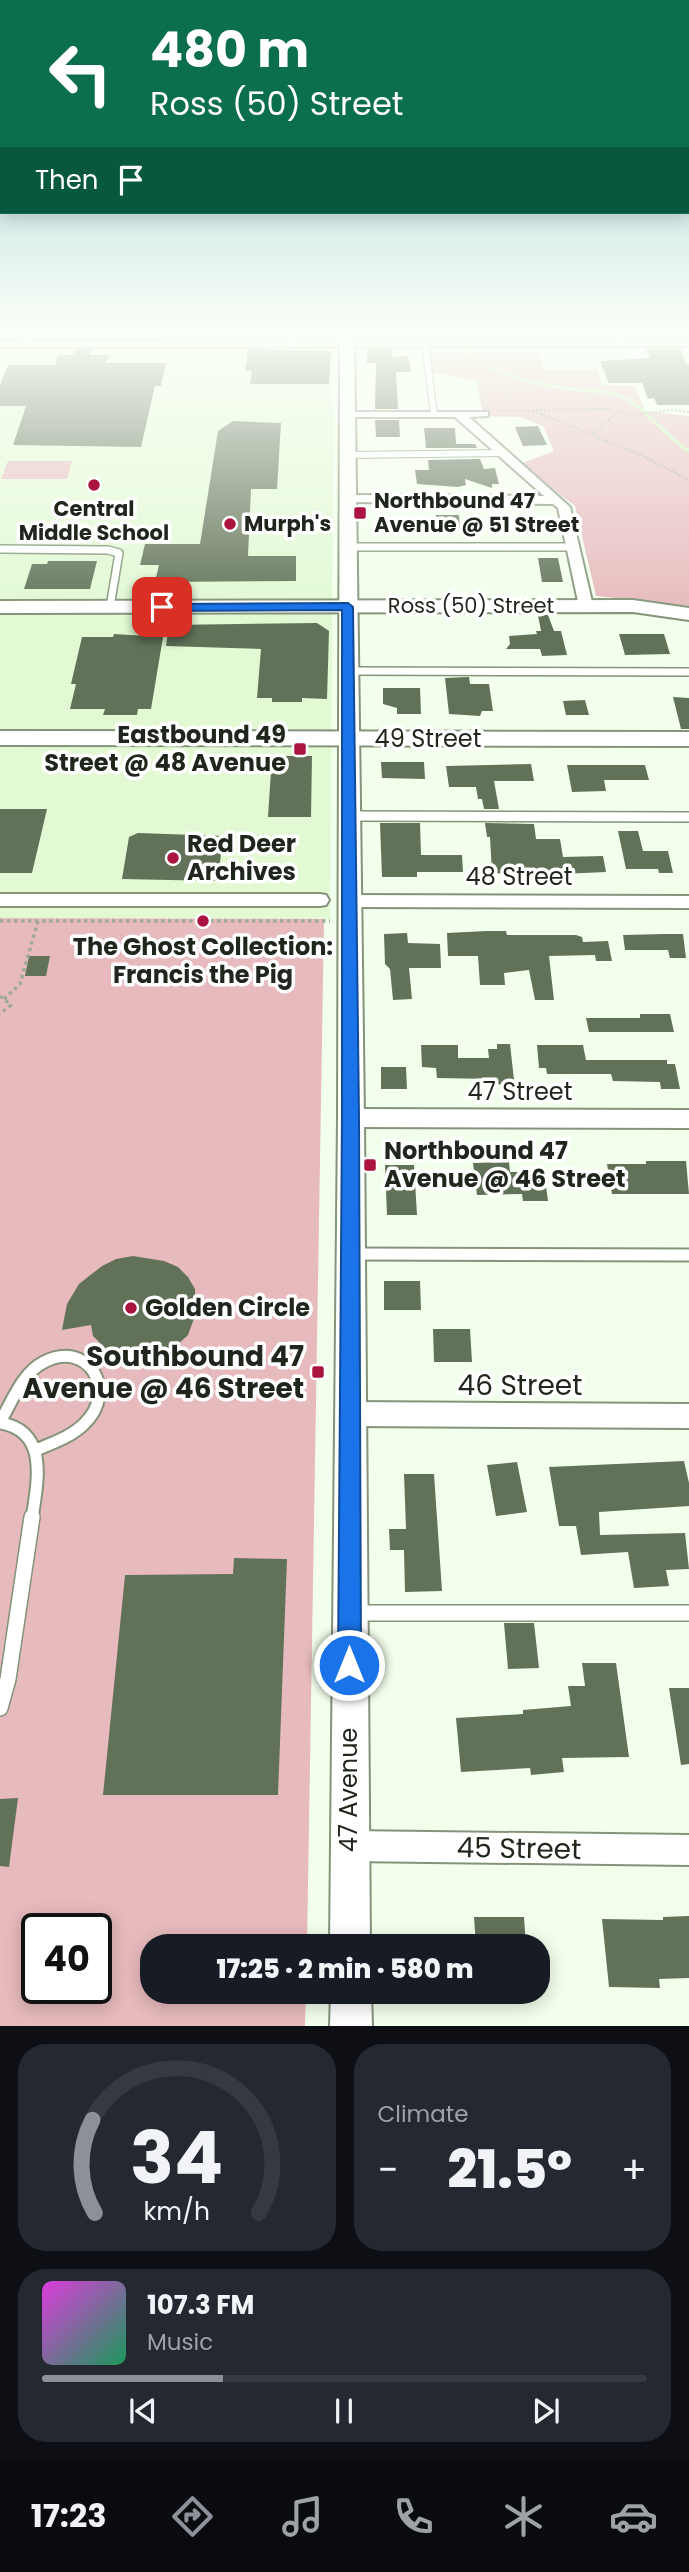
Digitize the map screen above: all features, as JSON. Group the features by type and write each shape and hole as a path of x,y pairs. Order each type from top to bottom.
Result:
{"main road":[{"name":"Ross (50) Street","path":"0,607 633,606 689,614"},
{"name":"49 Street","path":"0,738 689,739"}],"street":[{"name":"47 Avenue","path":"348,427 349,816 336,906 351,1118 350,1934"},
{"path":"473,427 558,500 566,510 586,606"},
{"path":"348,499 558,500"},
{"name":"48 Street","path":"0,900 336,906 689,902"},
{"name":"47 Street","path":"351,1118 689,1119"},
{"name":"46 Street","path":"350,1413 689,1416"},
{"name":"45 Street","path":"349,1846 689,1850"},
{"path":"351,2004 351,2026"}],"lane":[{"path":"348,454 504,453"},
{"path":"348,547 574,547"},
{"path":"0,549 108,550 119,553 110,607"},
{"path":"348,671 689,671"},
{"path":"349,816 689,817"},
{"path":"349,1254 689,1255"},
{"path":"0,1708 8,1679 37,1482 36,1450 27,1433 12,1423 0,1422 30,1374 46,1360 73,1357 90,1363 99,1377 99,1398 86,1423 36,1450"},
{"path":"349,1613 689,1613"}],"path":[{"path":"574,427 689,480"},
{"path":"593,434 601,427"},
{"path":"0,921 306,922 336,906"},
{"path":"0,1014 11,1005 2,998 20,984 38,921"}],"shaded area":[{"path":"0,427 333,427 330,919 0,918"},
{"path":"543,427 689,427 689,606 596,596 575,506 520,464 554,451"},
{"path":"8,461 72,461 67,479 1,479"},
{"path":"0,918 324,919 307,1934 140,1934 140,2004 306,2004 305,2026 0,2026"}],"building":[{"path":"19,427 146,427 141,447 13,445"},
{"path":"225,427 281,427 277,489 251,489 248,556 296,556 296,581 155,582 159,565 140,565 145,544 200,544 218,431"},
{"path":"375,427 399,427 400,437 376,437"},
{"path":"515,427 538,427 547,445 523,446"},
{"path":"424,428 455,428 456,444 475,444 477,448 426,448"},
{"path":"480,459 484,469 495,468 499,484 492,484 492,488 465,479 466,485 458,487 417,484 415,470 429,470 428,460"},
{"path":"436,515 459,515 460,529 437,529"},
{"path":"516,517 538,517 542,534 520,534"},
{"path":"538,558 558,558 563,582 542,582"},
{"path":"48,561 97,561 90,589 24,589 32,564 47,564"},
{"path":"538,615 548,615 554,631 561,631 567,655 542,656 540,649 506,649 510,644 509,636 537,634 536,631 541,631"},
{"path":"317,623 329,631 327,699 302,698 302,702 272,702 272,698 257,698 261,649 166,646 169,625"},
{"path":"114,634 163,637 151,709 138,709 137,715 103,715 105,709 70,709 76,684 71,684 82,637 113,637"},
{"path":"619,634 664,634 670,654 625,655"},
{"path":"469,677 470,684 489,684 493,711 482,711 480,716 449,714 445,678"},
{"path":"383,688 420,688 421,714 397,714 397,708 383,704"},
{"path":"673,697 689,698 689,729 681,729"},
{"path":"585,700 589,715 566,715 563,701"},
{"path":"272,756 312,756 311,817 268,817"},
{"path":"381,762 424,762 425,779 382,778"},
{"path":"531,764 534,781 494,781 499,809 484,809 482,799 478,799 476,787 449,787 446,766"},
{"path":"567,765 645,765 649,780 604,780 606,791 572,792"},
{"path":"0,809 47,809 32,873 0,873"},
{"path":"380,823 420,823 421,855 462,855 463,872 417,872 417,877 382,877"},
{"path":"485,823 534,824 536,839 560,839 563,857 603,856 606,872 539,875 492,873 490,837 487,837"},
{"path":"618,831 638,831 643,851 668,851 673,873 659,873 658,869 626,869"},
{"name":"Red Deer Archives","path":"138,833 223,836 218,881 122,879 129,837"},
{"path":"506,931 507,935 576,935 582,937 583,942 608,941 612,961 596,961 595,955 549,956 554,1000 535,1000 529,970 504,973 505,985 480,985 478,956 448,956 447,933"},
{"path":"407,933 408,943 440,944 441,968 409,968 412,999 393,1000 390,969 385,964 384,934"},
{"path":"683,934 686,958 670,958 668,950 625,950 623,935"},
{"path":"29,956 50,956 46,976 25,976"},
{"path":"640,1014 670,1014 674,1032 589,1032 586,1018 640,1018"},
{"path":"497,1044 510,1044 514,1080 511,1080 511,1085 493,1084 493,1079 437,1078 436,1068 422,1067 421,1045 458,1045 458,1058 489,1058 488,1049 497,1049"},
{"path":"537,1045 583,1045 586,1060 667,1060 667,1064 675,1064 680,1089 661,1089 660,1082 613,1081 611,1074 547,1074 546,1068 539,1068"},
{"path":"381,1067 406,1067 407,1089 381,1089"},
{"path":"646,1161 686,1161 689,1194 612,1194 607,1164 646,1164"},
{"path":"509,1162 510,1172 544,1172 548,1201 523,1201 522,1194 477,1195 473,1163"},
{"path":"385,1165 414,1165 417,1215 387,1215"},
{"name":"Golden Circle","path":"133,1256 164,1261 178,1267 188,1277 195,1289 196,1313 188,1335 176,1346 162,1353 134,1358 109,1352 93,1336 91,1325 62,1330 67,1304 79,1284 102,1266 116,1259"},
{"path":"384,1281 420,1281 421,1310 384,1310"},
{"path":"433,1329 470,1329 472,1362 434,1362"},
{"path":"684,1461 689,1483 689,1506 599,1512 600,1535 685,1533 689,1569 666,1570 669,1586 634,1588 628,1552 581,1555 576,1526 559,1526 549,1467"},
{"path":"517,1462 527,1512 496,1516 487,1465"},
{"path":"404,1474 434,1474 442,1591 405,1592 404,1550 390,1550 389,1529 406,1529"},
{"path":"234,1558 287,1559 278,1795 103,1795 125,1575 233,1574"},
{"path":"504,1623 534,1623 539,1668 508,1669"},
{"path":"582,1663 616,1663 629,1757 562,1758 564,1772 531,1775 530,1768 461,1772 456,1718 523,1714 523,1710 571,1706 568,1686 585,1686"},
{"path":"669,1688 689,1688 689,1764 681,1765"},
{"path":"18,1798 9,1867 0,1866 0,1799"},
{"path":"689,1916 689,1978 659,1979 660,1988 609,1987 602,1919 663,1920 663,1917"},
{"path":"474,1917 524,1917 525,1934 475,1934"}],"waterway":[{"path":"660,427 689,451"}],"place":[{"name":"Central Middle School","path":"94,485"},
{"name":"Northbound 47 Avenue @ 51 Street","path":"360,513"},
{"name":"Murph's","path":"230,524"},
{"name":"Eastbound 49 Street @ 48 Avenue","path":"300,749"},
{"name":"Red Deer Archives","path":"173,858"},
{"name":"The Ghost Collection: Francis the Pig","path":"203,921"},
{"name":"Northbound 47 Avenue @ 46 Street","path":"370,1165"},
{"name":"Golden Circle","path":"131,1308"},
{"name":"Southbound 47 Avenue @ 46 Street","path":"318,1372"}],"route":[{"path":"162,607 348,607 351,1118 349,1665"}]}
